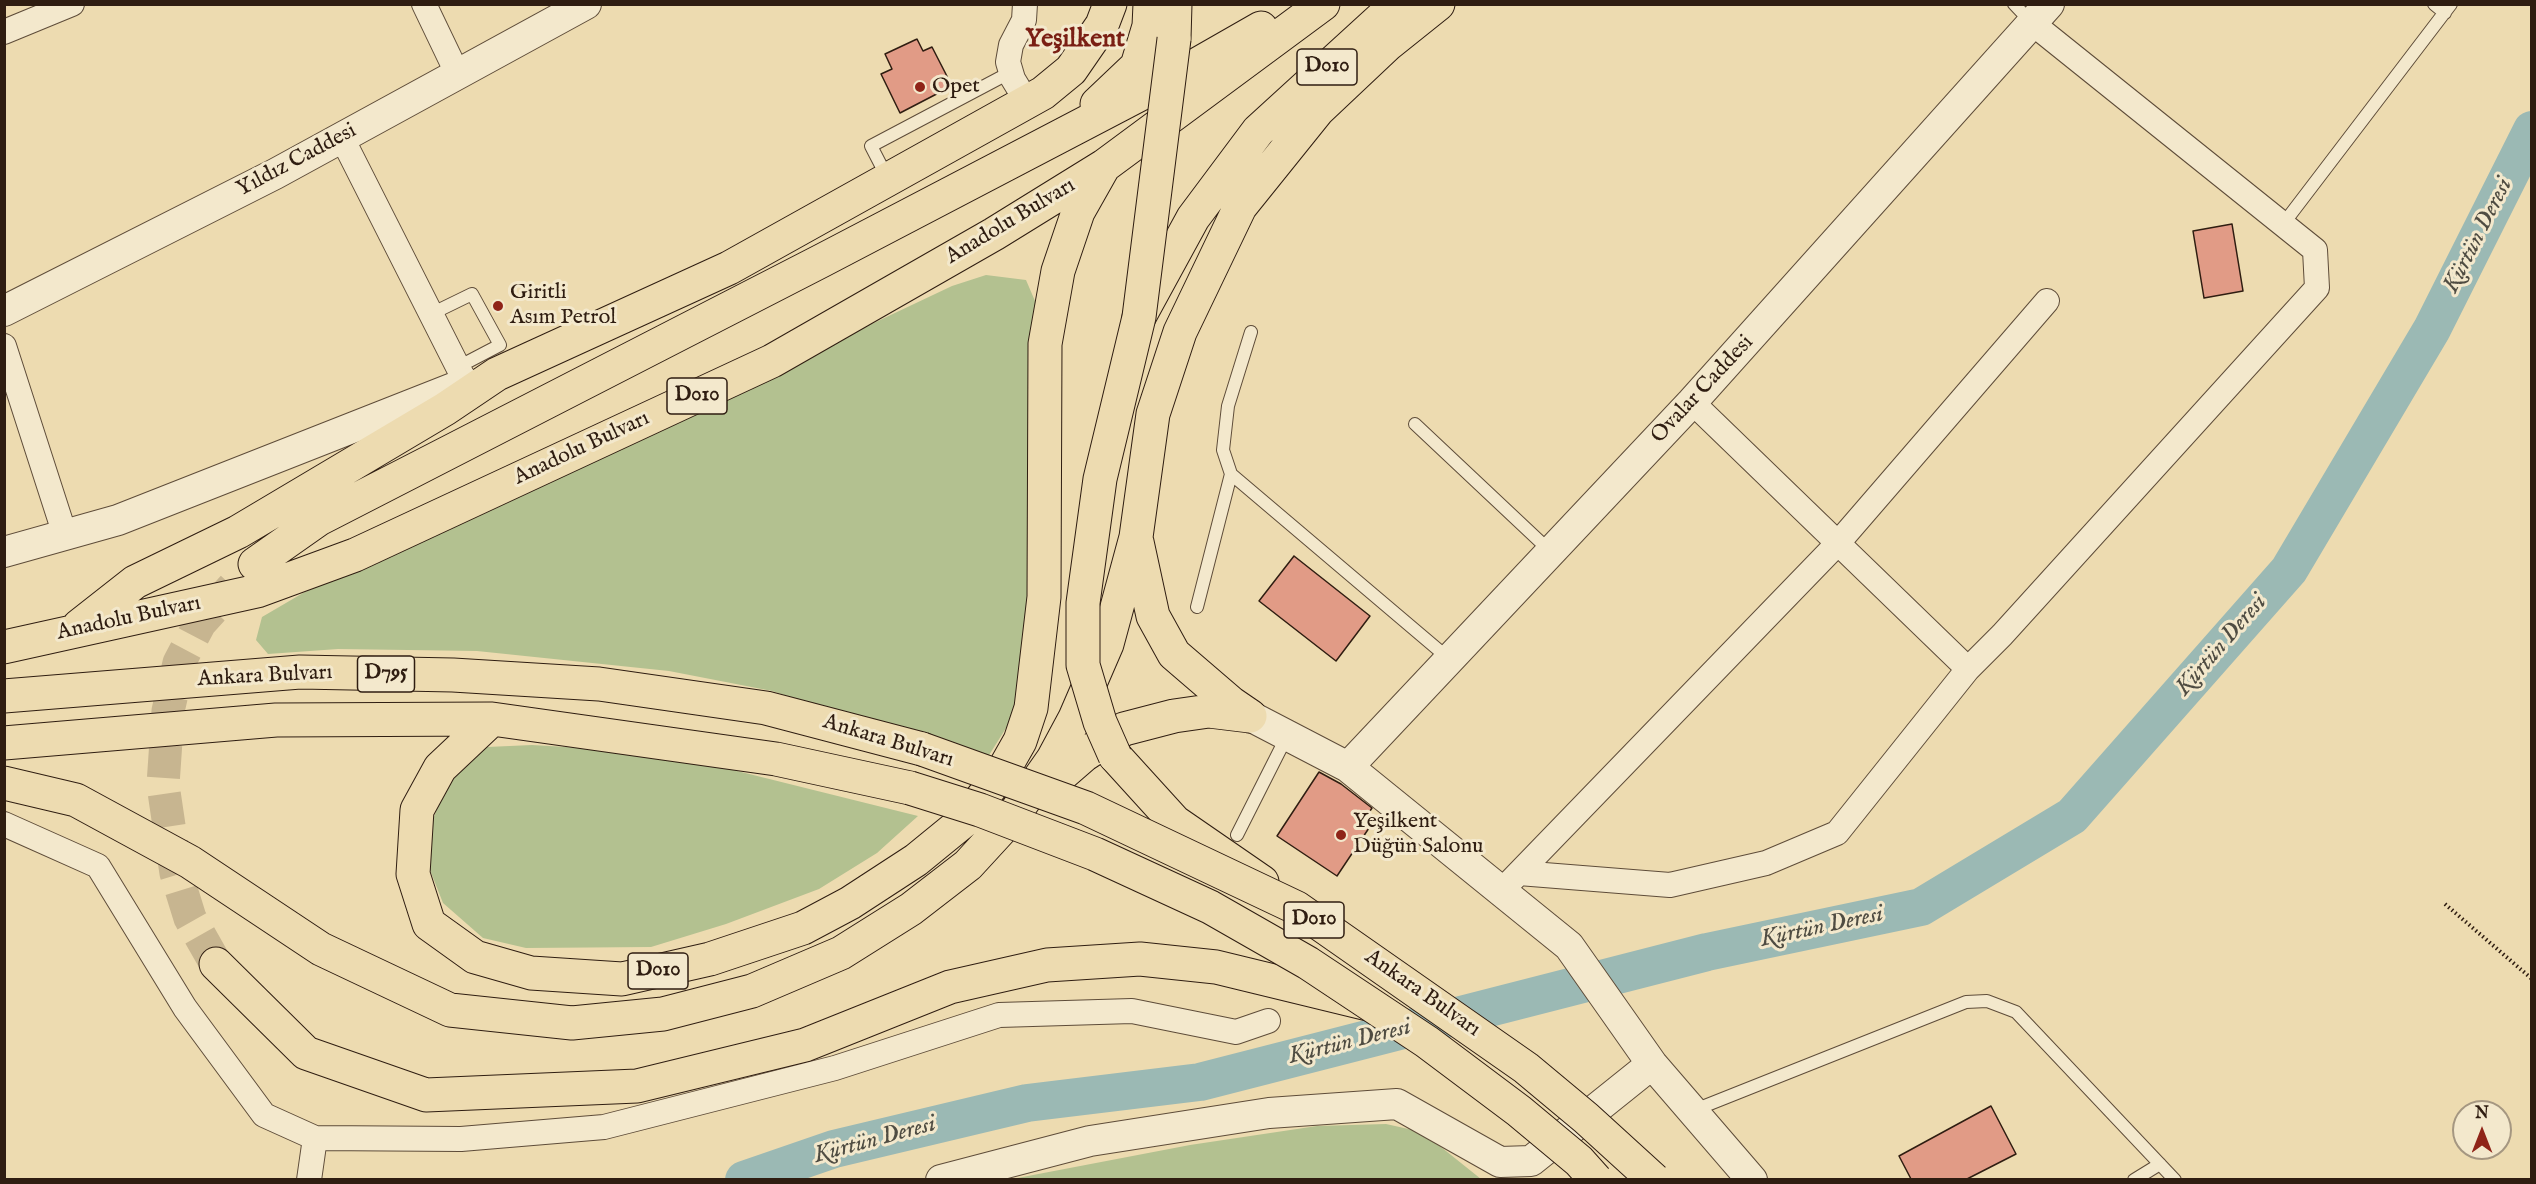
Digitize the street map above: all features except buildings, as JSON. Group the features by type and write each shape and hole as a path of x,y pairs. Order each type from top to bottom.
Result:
{"highway":[{"path":"73,631 135,582 238,532 464,381 496,374 729,268 1027,102 1071,70 1102,26 1110,4"},
{"path":"948,193 1102,100 1137,66 1149,26 1150,4"},
{"path":"1175,4 1174,39 1139,316 1100,479 1083,603 1083,665 1100,722 1115,756 1138,783 1175,822 1297,908"},
{"path":"255,564 319,519 524,416 1198,64 1301,4"},
{"name":"Anadolu Bulvarı","path":"4,647 257,591 355,555 772,361 994,234 1104,166 1323,4"},
{"name":"D010","path":"1139,316 1193,218 1258,131 1397,4"},
{"path":"1013,816 1053,759 1075,718 1107,644 1136,537 1154,414 1160,393 1180,332 1240,207 1318,110 1388,44 1438,4"},
{"name":"D010","path":"492,719 440,768 417,810 413,874 429,924 475,957 531,973 622,979 710,959 803,928 850,903 907,866 965,820 996,779 1020,741 1031,708 1044,597 1045,344 1058,271 1074,222 1104,166"},
{"path":"1136,537 1153,616 1174,654 1231,703 1250,716"},
{"name":"Ankara Bulvarı","path":"4,696 312,672 453,675 599,684 766,708 922,749 1086,808 1297,908 1526,1068 1654,1179"},
{"path":"4,783 76,800 190,862 321,949 450,1010 572,1023 663,1014 752,991 841,953 911,909 968,865 1013,816 1084,755 1124,729 1174,716 1209,711 1250,716"},
{"name":"Ankara Bulvarı","path":"4,743 276,720 492,719 776,759 910,788 980,810 1095,854 1210,907 1308,963 1426,1042 1519,1111 1579,1161 1596,1179"},
{"path":"216,964 306,1053 426,1095 637,1086 805,1045 950,987 1047,965 1140,959 1216,967 1370,1005"}],"street":[{"path":"4,32 72,4"},
{"path":"424,4 458,75"},
{"name":"Yıldız Caddesi","path":"4,311 342,138 586,4"},
{"path":"1025,4 1024,20 1011,45 1008,62 1027,102"},
{"path":"1510,882 1670,885 1766,863 1837,833 1968,669 2010,626 2317,288 2316,250 2032,11"},
{"name":"Ovalar Caddesi","path":"1348,766 1692,402 2032,11"},
{"path":"4,552 118,520 464,381 342,138"},
{"path":"1510,882 1838,543 2047,301"},
{"path":"4,346 65,535"},
{"path":"1692,402 1968,669"},
{"path":"1250,716 1348,766 1510,882 1569,946 1650,1060 1690,1111 1752,1179"},
{"path":"4,824 98,866 185,1008 264,1115 315,1138 461,1139 604,1126 835,1068 999,1015 1132,1011 1236,1032 1268,1021"},
{"path":"941,1179 1090,1141 1269,1113 1397,1104 1500,1162 1531,1161 1650,1060"},
{"path":"309,1179 315,1138"}],"lane":[{"path":"2284,222 2448,9 2434,4"},
{"path":"888,180 871,146 1011,72"},
{"path":"431,315 472,294 500,345 464,381"},
{"path":"1251,332 1228,406 1222,450 1231,474 1448,658"},
{"path":"1415,424 1551,551"},
{"path":"1197,607 1231,474"},
{"path":"1237,835 1288,735"},
{"path":"1690,1111 1966,1002 1987,1001 2016,1012 2175,1179"},
{"path":"2134,1179 2160,1164"}],"path":[{"path":"2445,904 2532,979"}],"green space":[{"path":"986,275 1026,280 1038,308 1035,449 1023,701 986,760 772,691 669,671 477,651 338,649 268,654 256,640 262,617 303,593 952,286"},
{"path":"532,745 618,750 705,763 918,816 877,853 819,889 726,924 651,947 526,948 483,938 443,903 428,865 433,819 453,771 487,747"},
{"path":"1386,1124 1413,1130 1441,1147 1481,1179 1007,1180 1190,1145 1317,1126"}],"waterway":[{"name":"Kürtün Deresi","path":"744,1180 834,1149 1027,1103 1200,1082 1707,952 1921,907 2072,816 2289,570 2432,329 2532,130"}],"tunnel":[{"path":"216,964 190,918 176,873 163,785 168,711 179,663 200,623 233,587"}],"place":[{"name":"Opet","path":"920,87"},
{"name":"Giritli Asım Petrol","path":"498,306"},
{"name":"Yeşilkent Düğün Salonu","path":"1341,835"}],"district":[{"name":"Yeşilkent","path":"1075,41"}]}
